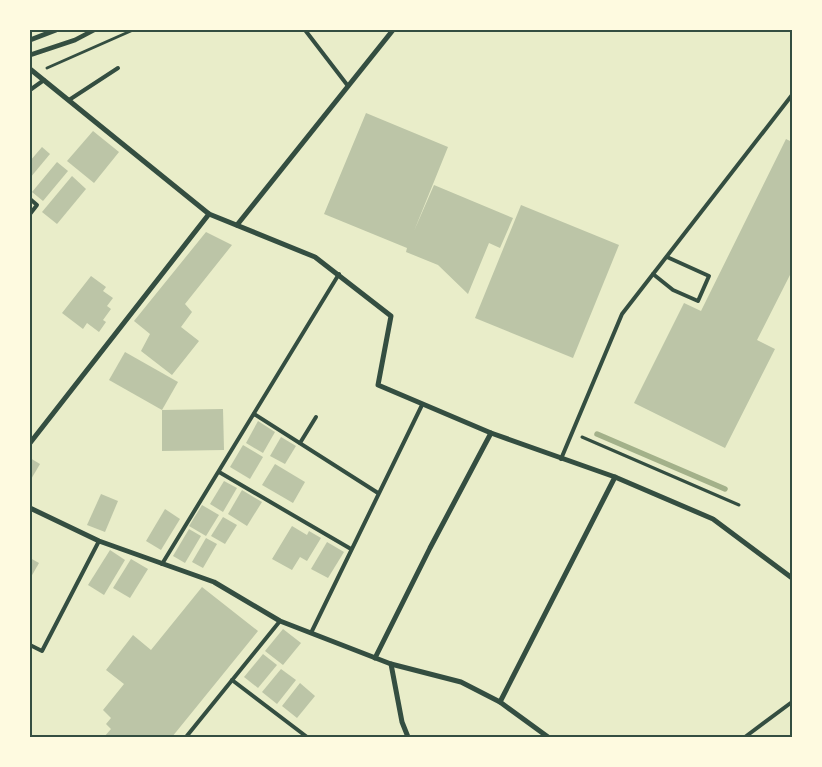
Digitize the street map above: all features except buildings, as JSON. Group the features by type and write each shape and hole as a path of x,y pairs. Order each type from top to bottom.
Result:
{"street":[{"path":"30,40 56,30"},
{"path":"30,55 75,40 94,30"},
{"path":"237,225 392,30"},
{"path":"32,71 209,214 315,257 340,274 391,316 378,385 491,433 615,477 713,519 792,578"},
{"path":"30,443 209,214"},
{"path":"375,658 430,548 491,433"},
{"path":"500,702 615,477"},
{"path":"30,508 99,541 214,582 280,621 311,634 391,664 460,682 500,702 548,737"},
{"path":"391,664 402,722 408,737"}],"lane":[{"path":"304,30 348,86"},
{"path":"69,100 118,68"},
{"path":"30,90 44,80"},
{"path":"561,459 622,314 792,95"},
{"path":"30,199 37,205 30,214"},
{"path":"653,274 673,290 698,301 709,276 667,256"},
{"path":"162,564 340,274"},
{"path":"311,634 422,405"},
{"path":"254,414 378,494"},
{"path":"300,443 316,418"},
{"path":"219,472 351,549"},
{"path":"30,645 42,651 99,541"},
{"path":"186,737 280,621"},
{"path":"232,680 307,737"},
{"path":"745,737 792,702"}],"path":[{"path":"32,71 134,30"},
{"path":"572,433 739,505"}],"waterway":[{"path":"597,434 725,489"}]}
